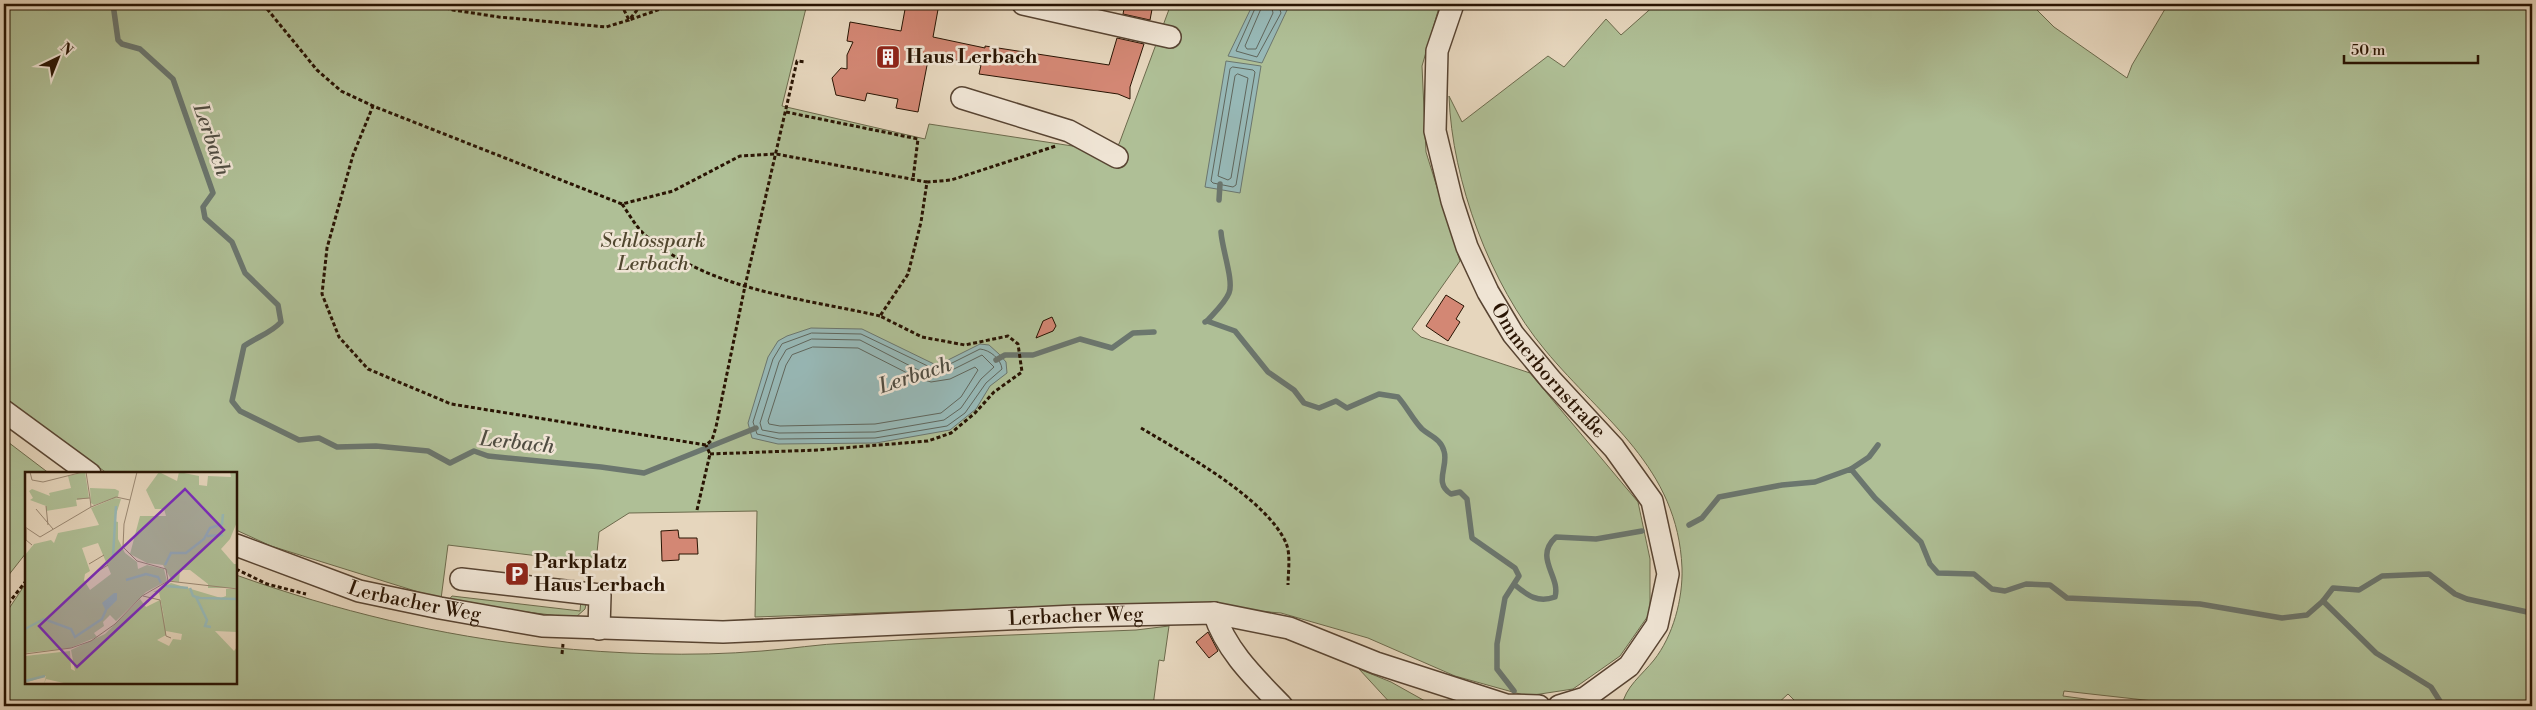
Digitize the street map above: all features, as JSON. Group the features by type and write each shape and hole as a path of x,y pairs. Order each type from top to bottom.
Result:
{"street":[{"path":"1023,4 1170,37"},
{"name":"Ommerbornstraße","path":"1453,4 1438,51 1435,131 1452,201 1466,246 1488,292 1513,334 1551,380 1614,448 1652,501 1668,574 1657,625 1630,666 1587,702"},
{"path":"962,98 1069,131 1117,157"},
{"path":"4,410 87,472"},
{"name":"Lerbacher Weg","path":"238,546 359,591 542,626 723,632 1075,616 1214,613 1289,628 1376,663 1506,705 1539,706"},
{"path":"461,578 600,594 599,629"},
{"path":"1214,613 1218,625 1239,659 1282,706"},
{"path":"1559,706 1587,702"}],"path":[{"path":"263,4 317,70 341,91 373,106 622,204 644,234 692,267 745,286 880,316 922,337 965,345 1008,336 1018,344 1022,372 994,392 975,413 951,433 928,442 818,450 710,454"},
{"path":"433,4 453,10 499,17 606,27 674,4"},
{"path":"621,4 628,20"},
{"path":"628,20 642,4"},
{"path":"373,106 353,155 327,248 322,294 339,337 368,369 450,404 706,445 712,440 716,427 745,286 797,61 806,62"},
{"path":"786,112 918,139 913,179"},
{"path":"622,204 673,191 740,156 776,154 927,182 952,180 1055,148 1069,131"},
{"path":"880,316 908,274 921,222 927,182"},
{"path":"1141,428 1236,488 1272,521 1287,545 1288,585"},
{"path":"697,510 710,454 706,445"},
{"path":"4,609 25,582"}],"green space":[{"name":"Schlosspark Lerbach","path":"4,4 807,4 782,106 925,139 929,124 1105,151 1119,144 1171,4 1440,4 1422,66 1426,152 1460,261 1412,329 1421,337 1530,373 1638,502 1650,559 1650,613 1620,656 1573,689 1527,696 1455,676 1368,638 1281,613 1158,603 755,617 757,511 629,513 599,532 596,563 448,545 441,599 271,546 238,531 238,472 105,472 4,397"},
{"path":"1656,4 2031,4 2054,27 2127,78 2132,65 2168,4 2532,4 2532,706 2198,706 2064,691 2063,696 2138,706 1800,706 1788,694 1775,706 1622,706 1630,687 1661,650 1676,617 1682,580 1677,533 1667,501 1652,473 1634,447 1545,350 1525,324 1507,294 1491,263 1466,196 1452,129 1449,96 1462,122 1548,56 1564,67 1606,19 1621,35"},
{"path":"4,439 47,472 25,472 25,554 4,581"},
{"path":"238,576 351,611 428,629 547,647 627,653 735,653 837,644 1136,630 1169,626 1164,661 1159,660 1153,706 4,706 4,616 25,584 25,685 238,685"},
{"path":"452,596 580,611 581,600 586,604 585,609 575,618 447,602"},
{"path":"1359,669 1391,682 1434,706 1393,706"}],"water":[{"path":"1253,4 1278,4 1288,8 1262,63 1228,56"},
{"path":"1226,61 1261,66 1240,193 1205,187"},
{"path":"811,328 862,329 934,364 944,362 980,344 989,345 1006,362 1007,373 990,386 976,409 950,430 876,443 778,444 752,438 748,423 768,357 778,341"}],"building":[{"path":"906,4 939,4 933,37 985,48 985,46 1109,65 1117,38 1144,44 1130,87 1130,99 1118,94 979,74 981,65 929,55 918,112 896,108 898,99 867,93 865,101 836,95 832,78 841,68 847,69 847,55 853,42 847,41 850,22 901,31"},
{"path":"1125,4 1153,4 1150,20 1123,14"},
{"path":"1446,295 1464,306 1456,319 1460,322 1448,341 1426,326"},
{"path":"1052,317 1056,326 1053,331 1036,338 1043,321"},
{"path":"678,530 679,538 697,538 698,554 679,554 679,560 662,561 661,531"},
{"path":"1208,632 1218,651 1209,658 1196,642"}],"waterway":[{"name":"Lerbach","path":"113,4 118,40 122,44 140,49 173,79 213,193 203,207 205,218 232,242 245,273 278,305 281,322 244,346 232,401 240,411 299,440 319,438 337,447 376,446 428,451 450,463 474,451 488,456 644,473 756,428"},
{"path":"1219,200 1220,184"},
{"path":"1207,321 1225,300 1230,288 1221,232"},
{"name":"Lerbach","path":"1205,322 1207,321 1235,331 1268,372 1294,390 1304,403 1319,408 1336,401 1347,408 1379,394 1398,397 1422,429 1440,443 1445,457 1443,485 1451,494 1460,492 1467,499 1472,538 1515,568 1519,576 1505,598 1497,644 1497,669 1514,691"},
{"name":"Lerbach","path":"996,360 1005,355 1033,355 1080,339 1112,348 1133,333 1154,332"},
{"path":"1851,469 1869,457 1878,445"},
{"path":"1689,525 1702,518 1719,497 1782,485 1815,482 1851,469 1875,498 1921,542 1930,564 1938,573 1974,574 1992,589 2005,591 2026,584 2050,585 2067,598 2200,604 2282,618 2307,615 2323,601 2333,588 2359,590 2382,576 2429,574 2455,594 2467,599 2532,613"},
{"path":"1515,585 1538,599 1555,597 1556,589 1547,560 1547,552 1556,537 1596,539 1642,531"},
{"path":"2323,601 2376,653 2431,687 2443,706"}],"place":[{"name":"Haus Lerbach","path":"888,57"},
{"name":"Parkplatz Haus Lerbach","path":"517,574"}]}
